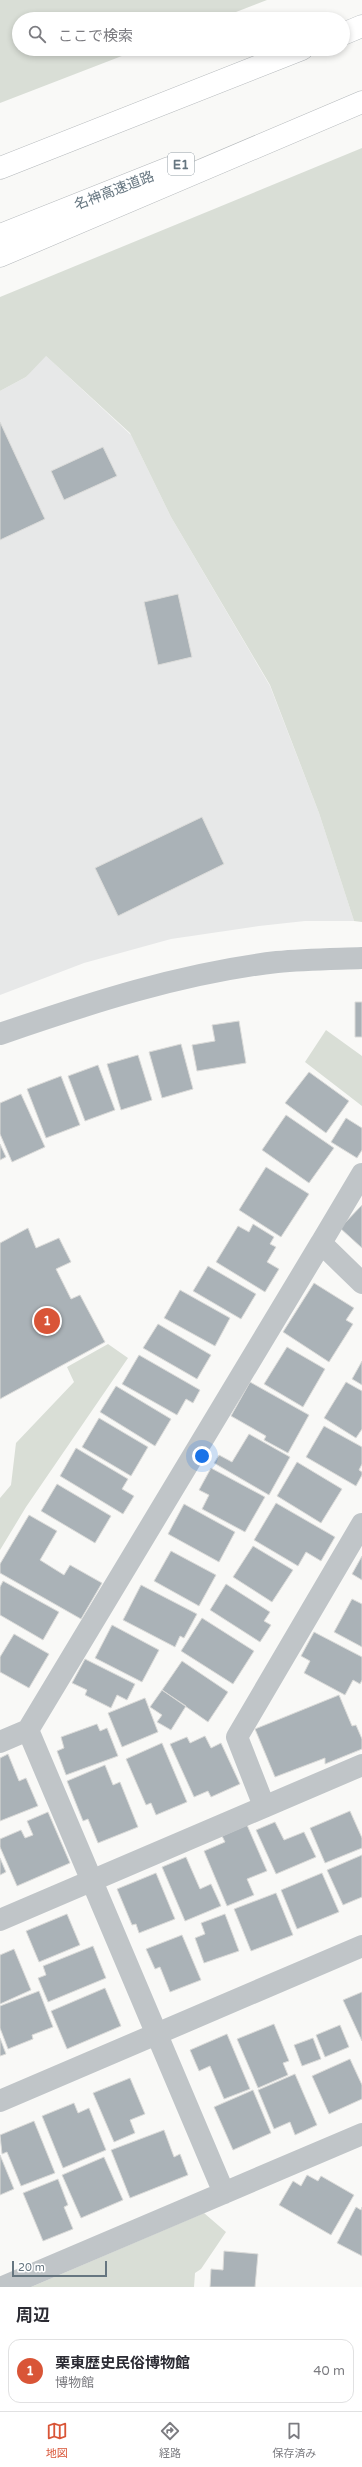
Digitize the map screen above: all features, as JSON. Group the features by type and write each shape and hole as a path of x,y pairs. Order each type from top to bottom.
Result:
{"highway":[{"path":"350,31 362,26"},
{"path":"0,168 284,56"},
{"name":"名神高速道路","path":"0,235 362,93"},
{"path":"0,256 362,102"}],"street":[{"path":"0,1034 101,1000 209,973 277,962 362,958"},
{"path":"0,1742 28,1730 362,1174"},
{"path":"321,1243 362,1283"},
{"path":"264,1806 237,1737 362,1524"},
{"path":"28,1730 91,1882 224,2193"},
{"path":"0,1920 362,1765"},
{"path":"0,2101 362,1946"},
{"path":"3,2287 224,2193 357,2141"}],"shaded area":[{"path":"0,0 267,0 236,12 12,12 12,56 122,56 0,103"},
{"path":"362,148 362,922 354,921 319,813 270,685 171,517 130,433 46,356 26,377 0,391 0,297"},
{"path":"44,354 131,435 171,517 270,686 319,813 354,921 305,921 171,939 84,963 0,995 0,391 26,377"},
{"path":"326,1030 362,1056 362,1106 305,1062"},
{"path":"108,1344 128,1358 26,1507 0,1550 0,1498 11,1485 16,1443 74,1382 67,1367"},
{"path":"204,2213 226,2232 201,2269 195,2273 194,2287 31,2287"}],"building":[{"path":"0,422 45,519 0,540"},
{"path":"103,447 117,476 64,500 51,471"},
{"path":"178,594 192,657 158,665 144,602"},
{"path":"202,817 224,864 118,916 95,868"},
{"path":"355,1002 362,1002 362,1037 355,1037"},
{"path":"239,1021 246,1063 197,1071 192,1045 215,1041 212,1025"},
{"path":"181,1044 193,1089 162,1098 149,1052"},
{"path":"138,1055 152,1100 121,1110 107,1064"},
{"path":"98,1065 115,1110 85,1121 68,1076"},
{"path":"309,1072 349,1101 326,1133 285,1103"},
{"path":"61,1076 80,1125 46,1138 27,1089"},
{"path":"21,1094 45,1147 12,1162 0,1134 0,1103"},
{"path":"286,1115 334,1148 309,1183 262,1150"},
{"path":"346,1118 362,1128 362,1150 357,1158 331,1142"},
{"path":"0,1144 6,1157 0,1160"},
{"path":"266,1167 309,1194 281,1237 239,1210"},
{"path":"362,1205 362,1248 340,1228"},
{"path":"253,1224 274,1237 270,1244 276,1247 267,1262 279,1269 265,1292 216,1262 238,1226 249,1232"},
{"path":"28,1228 36,1248 59,1238 71,1262 56,1269 71,1299 80,1295 105,1342 0,1399 0,1243"},
{"path":"208,1266 256,1294 241,1319 193,1291"},
{"path":"314,1283 354,1308 346,1320 353,1324 329,1362 283,1332"},
{"path":"180,1290 230,1318 215,1346 164,1318"},
{"path":"158,1324 211,1355 197,1379 143,1348"},
{"path":"287,1347 325,1369 303,1407 264,1384"},
{"path":"139,1355 200,1390 193,1403 186,1399 177,1415 122,1384"},
{"path":"362,1361 362,1385 352,1379"},
{"path":"250,1382 309,1415 288,1453 264,1440 266,1436 231,1416"},
{"path":"346,1382 362,1391 362,1429 356,1438 324,1418"},
{"path":"116,1386 171,1419 155,1446 100,1412"},
{"path":"99,1418 148,1447 131,1476 82,1447"},
{"path":"324,1426 362,1447 362,1464 359,1470 362,1472 362,1475 356,1486 306,1457"},
{"path":"249,1434 290,1457 269,1495 214,1463 219,1455 232,1462"},
{"path":"76,1448 128,1479 122,1489 134,1496 123,1514 60,1476"},
{"path":"297,1462 342,1489 321,1523 277,1496"},
{"path":"211,1468 265,1497 245,1532 202,1509 209,1495 199,1490"},
{"path":"57,1484 111,1516 95,1543 41,1511"},
{"path":"276,1503 335,1537 321,1561 306,1552 298,1566 254,1540"},
{"path":"184,1504 235,1532 219,1562 168,1534"},
{"path":"29,1515 57,1531 40,1560 64,1575 70,1565 102,1583 81,1619 0,1573 0,1564"},
{"path":"253,1546 293,1570 272,1602 233,1577"},
{"path":"171,1551 216,1575 199,1606 154,1581"},
{"path":"362,1556 362,1580 352,1574"},
{"path":"3,1581 59,1612 43,1640 0,1615 0,1587"},
{"path":"226,1584 270,1612 264,1621 271,1625 260,1642 210,1610"},
{"path":"141,1585 197,1614 184,1638 180,1636 175,1647 123,1620"},
{"path":"352,1599 362,1604 362,1647 334,1632"},
{"path":"202,1618 254,1651 233,1684 181,1651"},
{"path":"112,1625 159,1650 142,1682 95,1658"},
{"path":"314,1632 362,1657 362,1680 360,1684 353,1680 345,1695 304,1673 310,1661 301,1656"},
{"path":"14,1634 49,1654 29,1688 0,1672 0,1657"},
{"path":"85,1659 135,1684 127,1700 117,1695 111,1708 85,1695 87,1690 72,1683"},
{"path":"182,1661 228,1692 208,1722 162,1690"},
{"path":"162,1690 186,1706 171,1730 157,1722 162,1715 150,1707"},
{"path":"339,1695 352,1726 356,1725 362,1739 362,1749 325,1764 325,1758 275,1777 255,1729"},
{"path":"145,1698 158,1732 122,1747 108,1713"},
{"path":"97,1724 100,1731 107,1728 118,1756 66,1775 57,1751 64,1748 61,1737"},
{"path":"205,1736 211,1748 221,1743 240,1784 211,1797 208,1791 194,1797 170,1744 187,1737 190,1743"},
{"path":"162,1743 187,1802 156,1815 151,1803 146,1805 126,1759"},
{"path":"8,1754 19,1781 26,1778 38,1806 0,1821 0,1758"},
{"path":"105,1765 113,1785 120,1782 138,1827 98,1843 88,1819 83,1821 67,1781"},
{"path":"350,1811 362,1838 362,1848 325,1863 310,1828"},
{"path":"48,1812 70,1863 17,1886 0,1847 0,1839 21,1830 25,1838 33,1835 27,1821"},
{"path":"275,1822 284,1840 304,1832 316,1857 276,1874 256,1830"},
{"path":"247,1825 267,1871 247,1879 254,1895 227,1906 204,1851 225,1842 222,1836"},
{"path":"362,1855 362,1897 343,1905 327,1870"},
{"path":"186,1857 200,1889 211,1884 221,1906 185,1921 162,1867"},
{"path":"0,1858 6,1872 0,1875"},
{"path":"156,1873 175,1919 139,1933 136,1924 132,1925 117,1889"},
{"path":"322,1873 339,1912 297,1929 281,1890"},
{"path":"276,1893 293,1935 251,1951 234,1909"},
{"path":"67,1914 80,1945 39,1962 26,1931"},
{"path":"225,1914 239,1951 204,1963 195,1938 205,1934 201,1923"},
{"path":"182,1935 201,1980 170,1992 160,1967 155,1969 146,1949"},
{"path":"93,1946 106,1978 48,2002 38,1978 46,1975 43,1966"},
{"path":"14,1949 31,1990 0,2004 0,1955"},
{"path":"105,1988 121,2026 67,2049 51,2011"},
{"path":"39,1991 53,2027 32,2035 33,2039 8,2049 0,2028 0,2006"},
{"path":"362,1992 362,2041 343,2000"},
{"path":"274,2024 289,2061 283,2063 288,2075 258,2088 237,2039"},
{"path":"340,2025 349,2047 325,2057 316,2035"},
{"path":"227,2034 250,2089 224,2099 210,2066 199,2071 190,2050"},
{"path":"0,2038 6,2054 0,2056"},
{"path":"313,2038 321,2059 302,2066 294,2045"},
{"path":"350,2059 362,2085 362,2099 329,2114 312,2076"},
{"path":"295,2074 317,2125 295,2135 290,2122 274,2129 258,2090"},
{"path":"130,2078 145,2114 130,2120 135,2133 114,2142 93,2093"},
{"path":"253,2090 271,2133 233,2150 214,2107"},
{"path":"74,2103 78,2113 89,2108 106,2150 63,2168 42,2116"},
{"path":"34,2121 55,2173 21,2186 7,2152 2,2154 0,2135"},
{"path":"164,2130 174,2157 180,2154 188,2175 130,2198 111,2150"},
{"path":"0,2155 14,2189 0,2195"},
{"path":"104,2157 123,2200 81,2218 62,2175"},
{"path":"307,2175 318,2181 321,2176 354,2195 331,2235 279,2205 293,2181 301,2186"},
{"path":"58,2179 68,2205 64,2207 73,2229 43,2241 23,2193"},
{"path":"356,2207 361,2210 362,2207 362,2256 337,2243"},
{"path":"224,2251 258,2254 255,2287 210,2287 211,2269 223,2270"}],"place":[{"name":"栗東歴史民俗博物館","path":"47,1321"}]}
